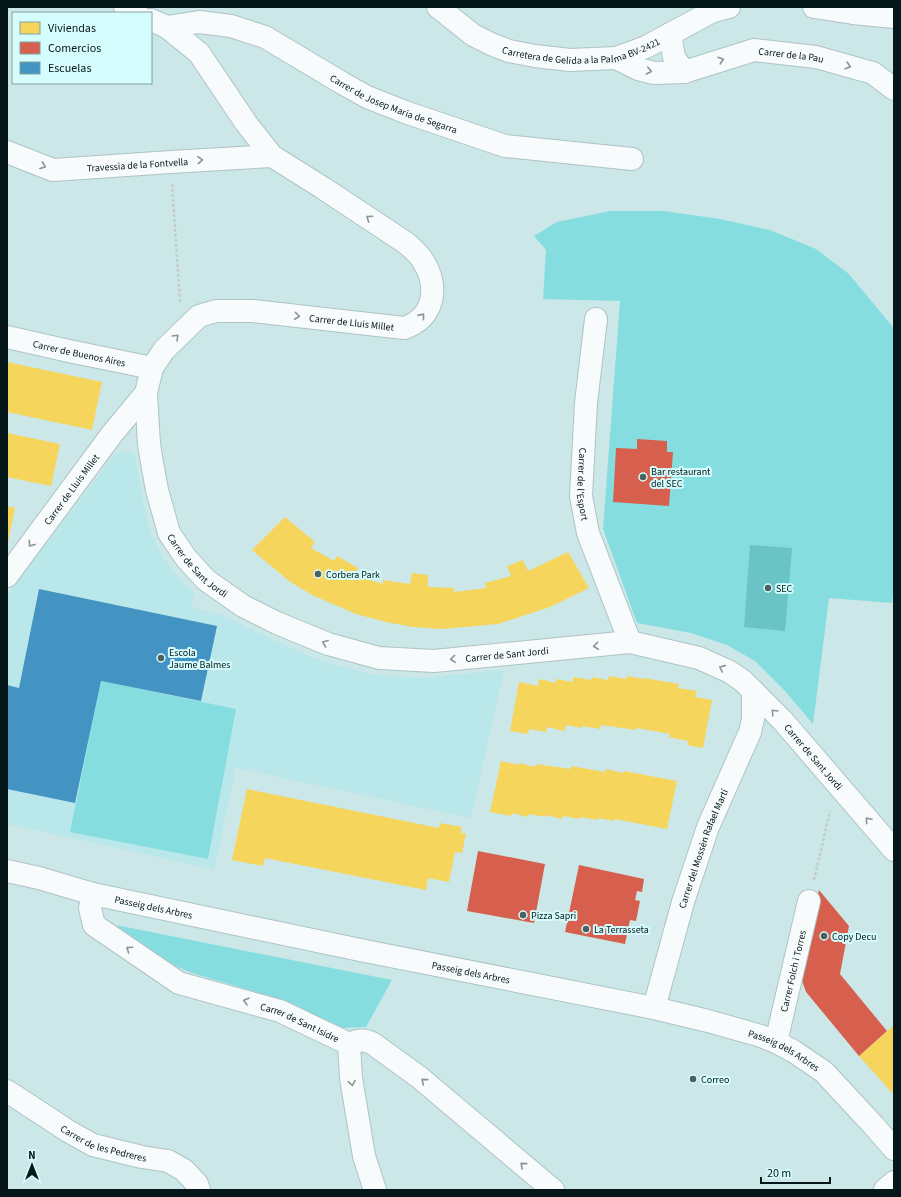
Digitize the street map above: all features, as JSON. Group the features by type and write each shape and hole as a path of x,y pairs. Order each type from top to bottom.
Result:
{"street":[{"path":"125,7 135,12"},
{"name":"Carretera de Gelida a la Palma BV-2421","path":"438,7 473,35 509,51 558,59 587,60 616,58 646,47 711,12 729,7"},
{"path":"814,7 852,13 894,17"},
{"name":"Carrer de Josep Maria de Segarra","path":"159,24 199,22 231,26 266,38 367,97 405,112 505,146 632,159"},
{"name":"Carrer de Lluis Millet","path":"7,576 112,434 146,392 152,368 164,350 199,316 216,311 236,310 404,328 422,318 432,302 433,292 428,271 423,260 406,243 272,156 246,123 199,53 159,24"},
{"path":"670,34 674,57 684,72"},
{"name":"Carrer de la Pau","path":"616,58 638,69 654,73 684,72 754,50 816,57 873,74 894,89"},
{"name":"Travessia de la Fontvella","path":"7,152 53,170 272,156"},
{"name":"Carrer de l'Esport","path":"596,319 586,402 581,496 588,533 630,642"},
{"name":"Carrer de Buenos Aires","path":"7,337 152,368"},
{"name":"Carrer de Sant Jordi","path":"146,392 149,444 157,490 169,533 191,563 206,580 243,606 277,623 328,644 379,658 434,661 630,642 699,658 730,672 743,681 783,721 894,850"},
{"path":"112,434 123,434 149,444"},
{"name":"Carrer del Mossèn Rafael Martí","path":"654,1008 683,902 708,827 750,732 753,719 753,691"},
{"name":"Passeig dels Arbres","path":"7,871 38,878 93,894 365,951 654,1008 708,1021 776,1042 793,1051 824,1072 894,1149"},
{"name":"Carrer de Sant Isidre","path":"93,894 90,908 94,925 179,983 280,1011 348,1044 359,1040 366,1040 419,1077 552,1190"},
{"name":"Carrer Folch i Torres","path":"776,1042 809,901"},
{"path":"348,1044 351,1078 364,1156 375,1190"},
{"name":"Carrer de les Pedreres","path":"7,1092 93,1145 142,1157 168,1161 184,1170 199,1190"},
{"path":"884,1190 894,1182"}],"path":[{"path":"171,162 182,331"},
{"path":"809,901 836,783"}],"shaded area":[{"path":"610,211 664,211 720,219 770,230 816,249 849,274 892,326 894,335 894,588 892,603 829,598 813,724 785,691 755,661 727,645 691,633 637,623 603,529 620,301 543,299 546,250 534,236 557,222"},
{"name":"Escola Jaume Balmes","path":"122,451 135,455 144,506 152,537 163,557 180,580 194,593 192,608 222,615 301,653 329,663 366,673 421,678 504,670 471,818 236,768 214,869 7,824 7,595 115,454"},
{"name":"SEC","path":"750,545 792,548 785,631 744,627"},
{"path":"101,681 236,709 208,859 70,832"},
{"path":"116,925 392,980 366,1027 343,1028 283,1000 192,973 159,959"}],"building: Viviendas":[{"path":"7,362 102,382 92,430 7,412"},
{"path":"7,433 60,444 51,486 7,477"},
{"path":"7,506 15,508 8,542 7,542"},
{"name":"Corbera Park","path":"285,517 315,542 311,548 334,561 337,556 358,568 355,575 383,584 383,580 410,584 412,573 428,575 428,587 454,588 454,592 486,588 485,583 511,576 507,566 523,560 528,571 568,552 589,588 550,607 498,624 442,629 413,627 386,622 356,614 312,595 289,581 252,550"},
{"path":"609,676 626,679 627,676 679,684 678,688 697,691 695,697 712,700 703,748 687,745 688,741 669,737 670,734 637,728 636,730 601,725 600,729 566,725 564,731 547,727 546,732 529,729 528,734 510,731 519,682 538,686 539,679 556,683 556,679 573,682 573,677 591,680 592,677 608,680"},
{"path":"501,761 535,767 536,764 571,769 571,766 605,772 606,769 623,773 624,771 677,781 667,829 615,819 614,821 598,818 597,820 563,816 562,819 546,815 546,817 529,814 528,817 512,813 511,816 490,812"},
{"path":"247,789 439,828 440,823 462,827 461,833 466,834 462,853 455,852 449,882 428,878 426,890 265,858 263,866 232,860"},
{"path":"894,1025 894,1095 859,1056"}],"building: Comercios":[{"name":"Bar restaurant del SEC","path":"637,439 667,441 667,452 673,452 669,506 613,502 616,448 637,449"},
{"path":"478,851 545,864 534,923 467,911"},
{"path":"579,865 644,879 642,892 637,891 635,900 640,901 636,921 630,920 625,944 565,932"},
{"path":"819,890 849,926 840,974 887,1031 859,1056 806,992 801,978"}],"building: Escuelas":[{"path":"39,589 217,626 201,701 101,681 75,803 7,789 7,685 19,688"}],"place":[{"name":"Bar restaurant del SEC","path":"643,477"},
{"name":"Corbera Park","path":"318,574"},
{"name":"SEC","path":"768,588"},
{"name":"Escola Jaume Balmes","path":"161,658"},
{"name":"Pizza Sapri","path":"523,915"},
{"name":"La Terrasseta","path":"586,929"},
{"name":"Copy Decu","path":"824,936"},
{"name":"Correo","path":"693,1079"}]}
